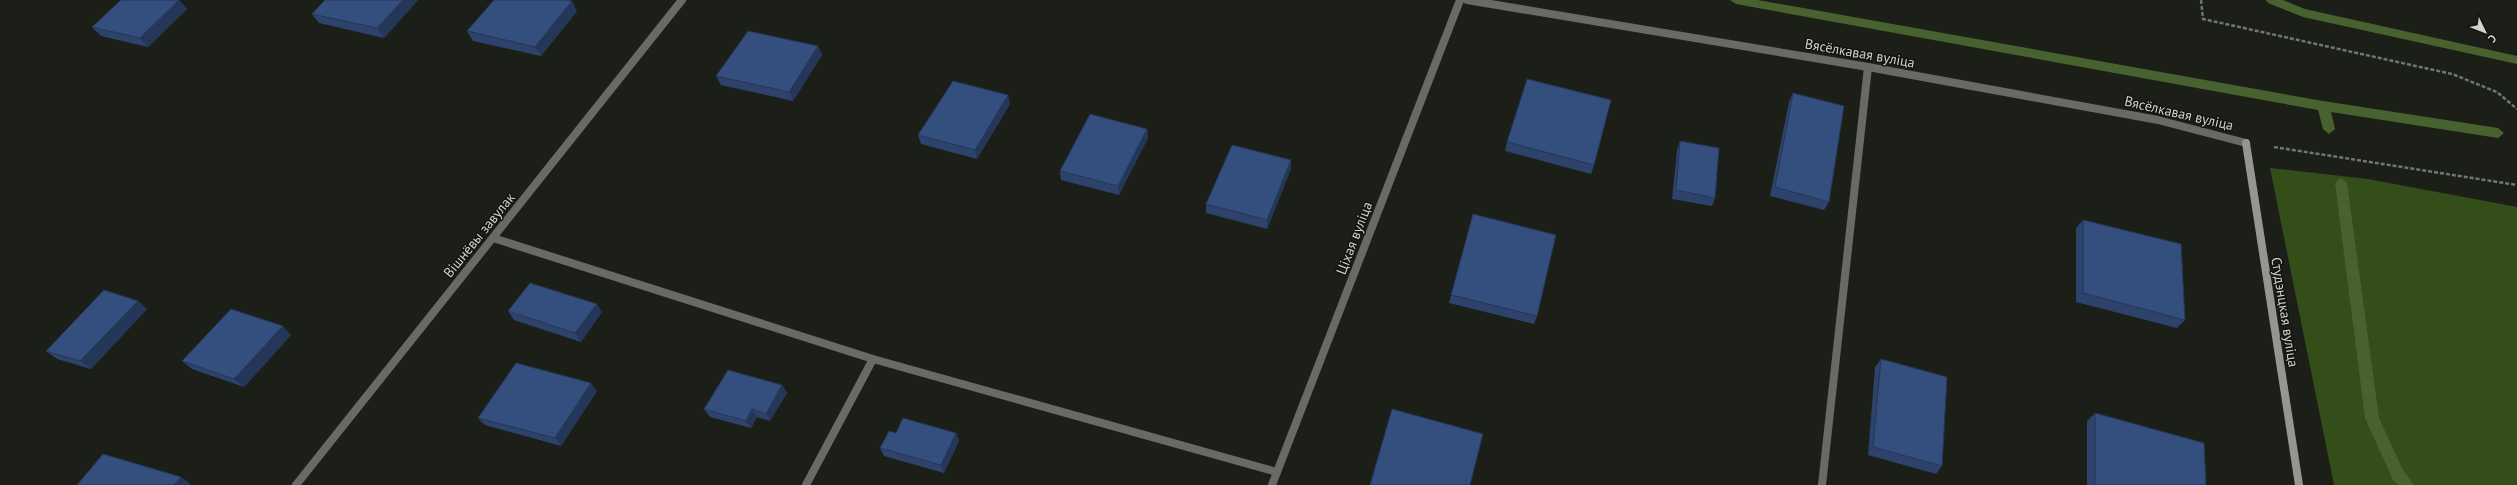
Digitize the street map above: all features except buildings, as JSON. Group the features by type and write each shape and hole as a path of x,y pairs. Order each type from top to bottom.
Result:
{"street":[{"name":"Вішнёвы завулак","path":"296,485 682,0"},
{"name":"Ціхая вуліца","path":"1272,485 1460,0"},
{"name":"Вясёлкавая вуліца","path":"1467,0 1868,67 2158,120 2246,143"},
{"path":"1822,485 1868,67"},
{"name":"Студэнцкая вуліца","path":"2246,143 2299,485"},
{"path":"493,238 873,359 1277,472"},
{"path":"806,485 873,359"}],"path":[{"path":"2201,0 2203,19 2452,74 2497,92 2517,109"},
{"path":"2246,143 2517,184"}],"green space":[{"path":"2270,168 2368,179 2517,207 2517,485 2334,485"}],"waterway":[{"path":"1736,0 2323,106"},
{"path":"2272,0 2303,13 2517,60"},
{"path":"2323,106 2498,133"},
{"path":"2323,106 2329,129"},
{"path":"2341,183 2372,418 2398,475 2407,485"}]}
